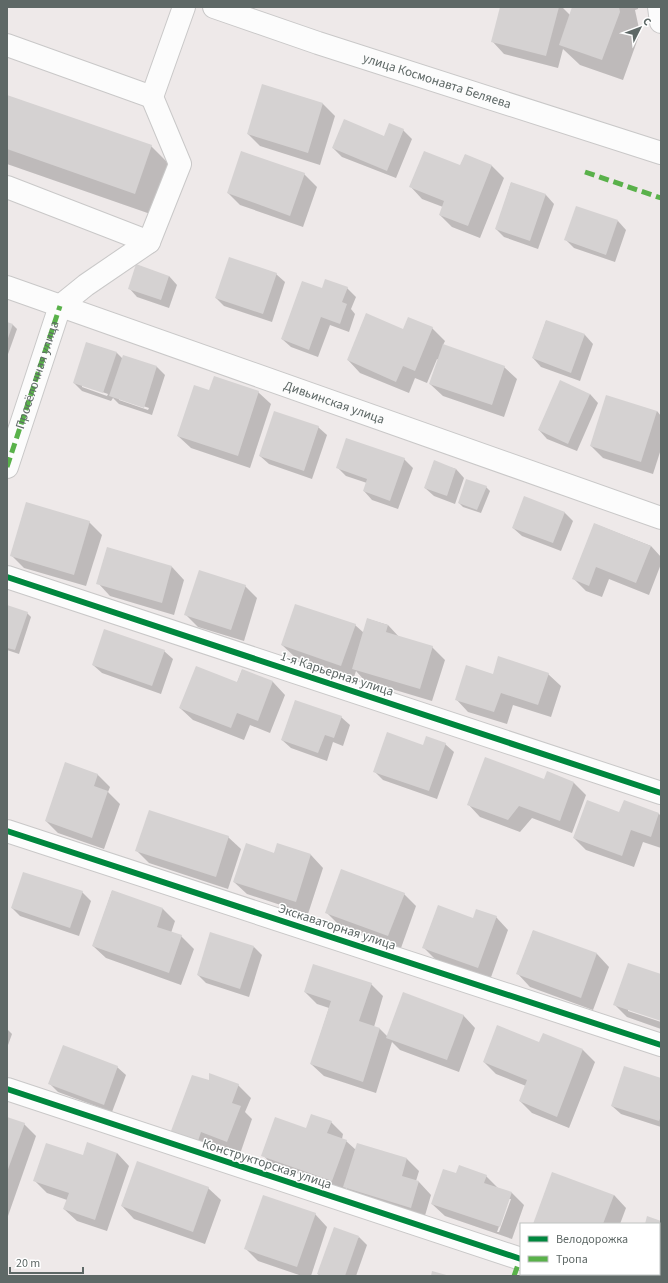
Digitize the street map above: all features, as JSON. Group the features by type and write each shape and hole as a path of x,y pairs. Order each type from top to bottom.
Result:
{"street":[{"path":"60,306 86,285 149,242 180,164 152,97 184,7"},
{"name":"улица Космонавта Беляева","path":"214,7 318,43 661,153"},
{"path":"659,7 661,22"},
{"path":"7,45 152,97"},
{"path":"7,187 149,242"},
{"name":"Дивьинская улица","path":"7,287 661,518"},
{"name":"Просёлочная улица","path":"7,467 60,306"},
{"name":"1-я Карьерная улица","path":"7,576 661,793"},
{"name":"Экскаваторная улица","path":"7,831 661,1045"},
{"name":"Конструкторская улица","path":"7,1089 518,1264"}],"building":[{"path":"500,7 559,7 546,56 491,42"},
{"path":"572,7 619,7 620,12 602,60 559,45"},
{"path":"262,84 323,103 308,153 247,134"},
{"path":"7,95 152,145 135,194 7,149"},
{"path":"344,119 384,136 389,123 404,129 387,171 332,148"},
{"path":"241,151 305,173 290,216 227,193"},
{"path":"424,151 460,165 465,154 492,165 468,226 439,215 444,201 409,187"},
{"path":"511,182 546,194 530,241 495,229"},
{"path":"576,206 618,220 606,255 564,240"},
{"path":"229,257 277,273 263,314 215,298"},
{"path":"136,264 169,276 161,300 128,289"},
{"path":"325,279 348,287 342,302 347,304 340,324 321,317 309,350 281,339 302,281 322,288"},
{"path":"366,313 403,329 408,317 433,327 415,371 403,366 396,382 347,360"},
{"path":"546,320 585,334 571,373 532,358"},
{"path":"7,322 13,324 7,341"},
{"path":"86,342 117,352 103,393 73,383"},
{"path":"443,344 505,366 492,405 429,384"},
{"path":"123,355 157,366 144,408 109,396"},
{"path":"214,376 259,391 238,456 177,436 194,385 209,390"},
{"path":"560,380 590,394 568,444 538,430"},
{"path":"606,395 657,411 641,462 590,446"},
{"path":"274,411 319,426 304,471 259,456"},
{"path":"346,438 405,458 390,501 363,491 367,479 336,468"},
{"path":"434,460 456,469 447,496 424,488"},
{"path":"466,479 487,486 477,510 458,503"},
{"path":"524,496 565,512 553,543 512,528"},
{"path":"26,502 90,521 74,575 10,556"},
{"path":"594,523 651,546 636,583 596,567 589,586 572,579"},
{"path":"107,547 172,566 162,603 96,584"},
{"path":"199,570 246,585 231,630 184,615"},
{"path":"295,604 356,624 341,666 281,645"},
{"path":"7,605 28,612 15,650 7,648"},
{"path":"367,618 388,625 386,632 433,646 420,689 352,669"},
{"path":"104,629 165,650 152,686 92,665"},
{"path":"498,656 549,673 538,705 501,693 494,712 455,700 466,665 493,674"},
{"path":"196,666 237,682 242,669 273,681 258,721 237,713 231,728 179,708"},
{"path":"295,700 342,716 334,738 325,735 318,753 281,740"},
{"path":"387,732 423,745 426,736 446,743 429,791 373,772"},
{"path":"485,757 544,779 547,771 574,782 560,821 519,806 508,820 467,805"},
{"path":"65,762 98,774 94,786 108,791 92,838 45,821"},
{"path":"587,800 619,812 624,800 659,813 651,837 631,830 622,856 573,838"},
{"path":"149,810 229,836 216,877 135,851"},
{"path":"246,843 274,853 277,843 311,854 296,902 233,882"},
{"path":"341,869 405,893 388,936 325,913"},
{"path":"23,872 83,891 70,928 11,908"},
{"path":"112,890 163,908 157,927 182,935 169,973 92,946"},
{"path":"438,905 473,918 476,909 497,916 478,968 422,948"},
{"path":"533,930 597,953 581,998 516,974"},
{"path":"210,932 254,946 240,989 197,975"},
{"path":"628,963 661,974 661,1021 613,1005"},
{"path":"313,964 372,983 359,1021 380,1028 363,1082 310,1064 331,1001 304,992"},
{"path":"403,992 464,1015 447,1060 386,1038"},
{"path":"497,1025 539,1042 543,1033 583,1049 557,1117 519,1101 527,1080 483,1062"},
{"path":"63,1045 118,1066 104,1105 48,1084"},
{"path":"624,1066 661,1078 661,1116 659,1121 611,1106"},
{"path":"209,1073 239,1084 232,1103 241,1106 227,1142 201,1132 198,1141 171,1131 192,1075 209,1080"},
{"path":"311,1114 332,1121 327,1133 347,1140 332,1181 261,1156 275,1117 306,1128"},
{"path":"7,1117 25,1123 7,1172"},
{"path":"87,1142 117,1153 95,1220 63,1209 69,1193 33,1181 46,1143 83,1155"},
{"path":"357,1143 407,1158 402,1176 419,1181 411,1208 343,1187"},
{"path":"137,1161 209,1187 193,1232 121,1206"},
{"path":"459,1165 487,1175 484,1183 512,1192 500,1227 431,1204 443,1169 456,1173"},
{"path":"552,1172 614,1195 603,1223 533,1223"},
{"path":"263,1195 316,1213 297,1267 244,1249"},
{"path":"647,1216 661,1221 661,1276 640,1275 660,1275 660,1223 645,1223"},
{"path":"334,1227 359,1236 345,1276 323,1276 317,1274"},
{"path":"432,1271 450,1276 431,1276"}],"marked path":[{"path":"585,172 661,198"},
{"path":"7,467 60,306"},
{"path":"514,1276 520,1259"}],"cycle path":[{"path":"7,577 661,793"},
{"path":"7,831 661,1045"},
{"path":"7,1089 520,1259"}]}
